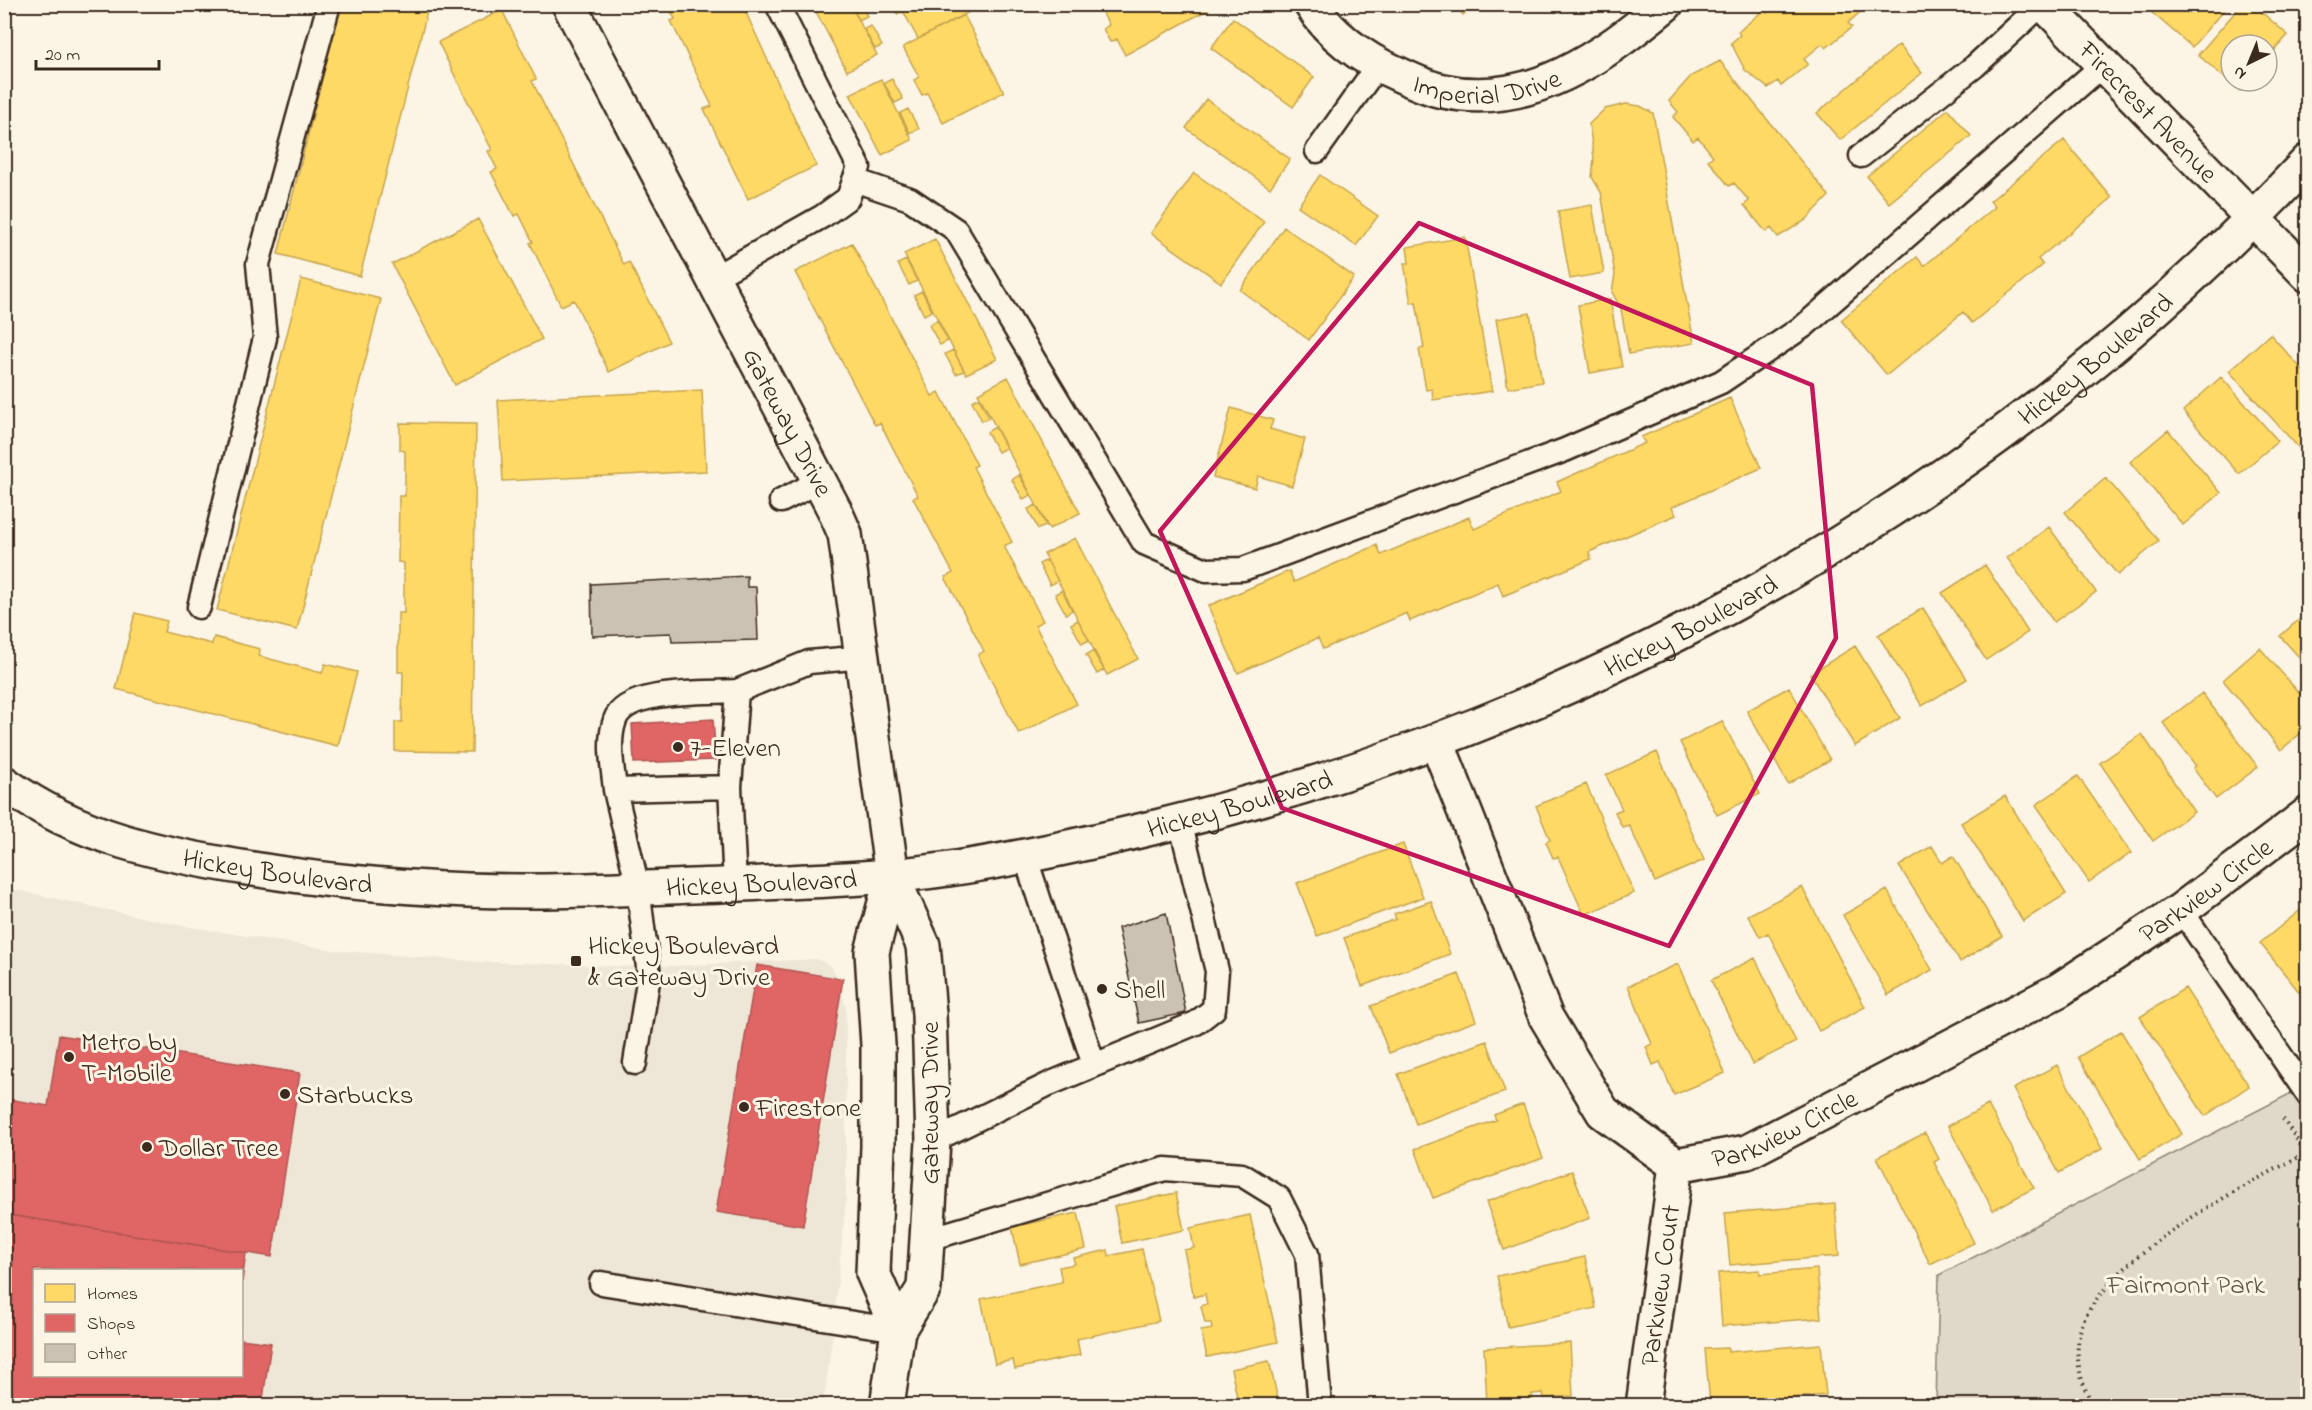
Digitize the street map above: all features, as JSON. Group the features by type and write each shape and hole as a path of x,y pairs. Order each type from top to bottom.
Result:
{"street":[{"name":"Gateway Drive","path":"569,4 820,481 845,534 864,657 892,876 923,945 929,1014 933,1141 929,1239 924,1288 898,1330 887,1406"},
{"name":"Imperial Drive","path":"1311,4 1344,42 1378,65 1442,91 1474,94 1519,91 1589,63 1614,47 1666,4"},
{"name":"Firecrest Avenue","path":"2043,4 2252,219"},
{"name":"Hickey Boulevard","path":"4,783 57,816 116,841 176,857 322,880 547,893 892,876 1024,856 1180,821 1272,796 1437,742 1603,670 1695,625 1787,575 1876,520 1965,459 2105,353 2183,286 2252,219 2307,160"},
{"path":"2252,219 2307,275"},
{"name":"Parkview Circle","path":"1437,742 1546,1017 1603,1112 1676,1166 1747,1152 2059,990 2181,910 2307,814"},
{"name":"Gateway Drive","path":"892,876 872,952 878,1045 873,1273 898,1330"},
{"name":"Parkview Court","path":"1643,1406 1676,1166"}],"lane":[{"path":"199,607 265,338 258,264 329,4"},
{"path":"713,278 823,216 848,198 859,167 777,4"},
{"path":"1861,156 1975,66 2043,4"},
{"path":"1317,151 1378,65"},
{"path":"854,180 909,198 956,230 1144,543 1206,570 1243,569 1564,450 1721,382 1803,326 2102,66"},
{"path":"781,501 820,481"},
{"path":"635,1063 649,975 638,888 615,790 611,740 620,710 635,701 652,697 737,691 809,662 864,657"},
{"path":"735,884 730,787 737,691"},
{"path":"615,790 730,787"},
{"path":"933,1141 1094,1065 1196,1023 1214,1009 1217,971 1180,821"},
{"path":"1024,856 1094,1065"},
{"path":"2181,910 2307,1095"},
{"path":"929,1239 1165,1169 1242,1175 1279,1198 1307,1254 1320,1406"},
{"path":"601,1283 898,1330"}],"path":[{"path":"2094,1406 2083,1387 2078,1363 2079,1336 2087,1315 2119,1272 2184,1223 2307,1152"}],"highlighted area":[{"path":"1419,223 1812,385 1836,638 1669,946 1282,808 1160,531"}],"shaded area":[{"path":"11,889 178,925 332,950 483,962 647,967 817,959 831,966 841,985 846,1010 846,1200 823,1405 5,1406 4,905"}],"green space":[{"name":"Fairmont Park","path":"2307,1085 2307,1405 1936,1406 1939,1275"}],"building: Homes":[{"path":"341,4 429,4 360,276 278,254"},
{"path":"667,4 742,4 816,166 748,199 704,109 712,106 671,21 675,19"},
{"path":"812,4 850,4 877,55 847,71"},
{"path":"851,4 860,4 867,16 859,20"},
{"path":"892,4 973,4 975,9 918,39 903,11 897,14"},
{"path":"1098,4 1218,4 1125,55 1117,39 1110,42 1103,29 1109,25"},
{"path":"1454,4 1475,4 1463,15"},
{"path":"1777,4 1878,4 1870,11 1867,6 1848,23 1852,27 1826,48 1822,44 1804,59 1808,64 1781,86 1778,81 1768,88 1745,70 1731,43 1740,35 1738,32 1765,9 1767,13"},
{"path":"2153,4 2229,4 2192,47 2149,10"},
{"path":"2242,4 2252,4 2288,35 2279,45 2279,33 2219,33 2219,73 2198,55"},
{"path":"502,10 536,79 532,81 624,265 629,262 669,342 609,372 574,300 561,306 530,243 533,242 519,214 514,216 491,172 497,169 488,151 492,150 438,42"},
{"path":"964,15 1004,92 943,123 927,93 922,95 914,80 919,77 903,47"},
{"path":"1233,18 1314,77 1293,107 1211,48"},
{"path":"871,26 882,46 875,49 864,29"},
{"path":"1899,45 1922,73 1840,140 1817,113"},
{"path":"1720,61 1829,196 1806,220 1778,237 1771,228 1766,232 1744,205 1749,201 1734,183 1729,186 1708,160 1713,156 1698,137 1693,141 1673,117 1678,112 1669,101 1691,76"},
{"path":"881,79 912,140 882,155 850,94"},
{"path":"892,79 903,99 895,103 884,83"},
{"path":"1206,99 1290,159 1270,188 1186,128"},
{"path":"1626,104 1640,106 1653,113 1694,343 1629,354 1621,309 1612,292 1615,274 1601,192 1592,177 1594,158 1589,124 1605,109"},
{"path":"908,109 919,129 910,133 900,113"},
{"path":"1948,109 1971,136 1889,203 1867,176"},
{"path":"2064,140 2112,198 2038,259 2043,265 1972,323 1963,312 1887,375 1841,320 1917,257 1924,266 1995,207 1990,201"},
{"path":"1194,173 1264,222 1221,283 1151,233"},
{"path":"1320,175 1378,216 1356,246 1298,206"},
{"path":"1592,205 1604,273 1570,279 1558,211"},
{"path":"478,219 542,339 455,385 392,264"},
{"path":"1284,227 1354,277 1309,340 1240,290"},
{"path":"1465,237 1492,391 1433,400 1432,389 1426,390 1419,349 1424,348 1416,302 1411,303 1404,263 1409,263 1407,247"},
{"path":"935,239 997,359 966,374 904,254"},
{"path":"852,243 932,396 939,392 977,465 973,467 1012,542 1004,546 1043,621 1035,625 1077,704 1019,734 978,655 984,651 945,577 953,573 913,498 918,496 880,423 875,425 795,272"},
{"path":"906,260 917,281 909,285 898,264"},
{"path":"301,279 381,299 297,630 217,610"},
{"path":"922,291 932,311 924,315 914,295"},
{"path":"1610,299 1622,367 1590,373 1578,305"},
{"path":"1530,313 1542,382 1508,388 1496,319"},
{"path":"937,320 948,341 940,345 929,325"},
{"path":"2270,334 2308,376 2308,458 2229,371"},
{"path":"953,350 964,371 956,374 945,354"},
{"path":"1008,377 1080,513 1049,529 978,393"},
{"path":"2221,377 2278,441 2239,474 2183,411"},
{"path":"702,390 706,471 503,481 498,400"},
{"path":"979,398 989,418 982,421 972,401"},
{"path":"1730,398 1761,468 1672,507 1676,515 1589,552 1591,559 1503,596 1498,583 1410,621 1407,613 1323,649 1318,638 1238,673 1208,606 1289,571 1294,582 1377,545 1381,555 1469,517 1474,529 1561,491 1557,482 1645,443 1641,437"},
{"path":"1231,408 1273,420 1270,429 1305,439 1292,486 1258,476 1255,488 1213,477"},
{"path":"400,423 476,424 472,752 395,751 395,722 402,722 403,672 398,672 398,613 404,613 404,563 398,562 399,496 405,496 405,451 400,450"},
{"path":"995,427 1006,448 998,452 987,432"},
{"path":"2168,430 2221,493 2183,525 2130,462"},
{"path":"1019,475 1031,495 1023,499 1012,480"},
{"path":"2106,478 2159,541 2118,575 2065,512"},
{"path":"1036,505 1046,526 1038,529 1028,509"},
{"path":"2049,527 2096,592 2054,622 2007,558"},
{"path":"1075,538 1138,659 1107,675 1044,554"},
{"path":"1047,560 1058,581 1050,585 1039,564"},
{"path":"1985,565 2028,632 1986,660 1942,593"},
{"path":"1062,590 1072,610 1066,614 1055,594"},
{"path":"1923,608 1967,679 1922,706 1878,635"},
{"path":"2308,612 2308,667 2280,636"},
{"path":"135,613 167,621 164,632 212,644 214,637 260,649 259,656 322,673 325,664 357,672 338,746 116,689"},
{"path":"1078,620 1089,640 1082,644 1071,624"},
{"path":"1855,646 1900,718 1855,746 1810,674"},
{"path":"2260,648 2308,703 2308,727 2281,750 2223,680"},
{"path":"1093,651 1104,670 1097,674 1086,655"},
{"path":"1789,687 1830,760 1788,784 1747,711"},
{"path":"2202,693 2258,767 2216,799 2193,768 2196,766 2163,723"},
{"path":"1722,721 1760,794 1717,815 1680,742"},
{"path":"2142,734 2194,812 2153,841 2100,763"},
{"path":"1657,752 1704,860 1655,882 1629,825 1622,827 1615,812 1622,809 1606,775"},
{"path":"2078,776 2131,853 2089,882 2036,805"},
{"path":"1586,784 1634,893 1584,915 1558,857 1553,858 1546,842 1550,840 1536,806"},
{"path":"2005,796 2066,894 2023,921 1961,823"},
{"path":"1403,844 1423,897 1317,936 1297,883"},
{"path":"1932,846 1942,863 1953,856 2002,936 1960,962 1899,866"},
{"path":"1802,887 1865,1007 1819,1031 1768,933 1760,937 1748,915"},
{"path":"1887,890 1932,970 1888,995 1843,915"},
{"path":"1431,901 1450,954 1362,986 1344,938 1396,919 1394,914"},
{"path":"2303,908 2308,915 2308,1003 2260,943"},
{"path":"1755,958 1796,1042 1752,1064 1711,980"},
{"path":"1678,964 1725,1073 1674,1095 1660,1062 1653,1065 1646,1047 1652,1044 1628,986"},
{"path":"1459,974 1476,1021 1389,1053 1371,1006"},
{"path":"2185,988 2249,1086 2205,1116 2140,1017"},
{"path":"2121,1031 2182,1134 2140,1159 2078,1057"},
{"path":"1487,1041 1505,1092 1416,1124 1398,1074"},
{"path":"2057,1065 2102,1149 2059,1173 2013,1089"},
{"path":"1523,1104 1543,1158 1433,1198 1415,1149 1496,1120 1494,1115"},
{"path":"1988,1105 2034,1188 1993,1210 1948,1126"},
{"path":"1925,1133 1939,1159 1934,1162 1974,1243 1930,1264 1877,1157"},
{"path":"1572,1171 1590,1218 1504,1250 1486,1202"},
{"path":"1176,1193 1184,1230 1122,1243 1114,1206"},
{"path":"1835,1204 1839,1256 1730,1265 1725,1213"},
{"path":"1078,1213 1086,1249 1020,1264 1012,1227"},
{"path":"1250,1215 1278,1342 1207,1357 1201,1331 1212,1329 1211,1323 1205,1323 1201,1306 1207,1304 1205,1294 1194,1297 1184,1250 1194,1248 1190,1228"},
{"path":"1142,1249 1159,1321 1077,1339 1080,1355 1015,1369 1013,1360 995,1364 981,1299 1062,1282 1059,1267 1075,1264 1073,1258 1108,1250 1109,1256"},
{"path":"1585,1257 1596,1308 1508,1327 1497,1276"},
{"path":"1817,1269 1821,1318 1722,1326 1718,1273 1760,1270 1760,1274"},
{"path":"1570,1343 1573,1396 1544,1398 1543,1393 1532,1394 1533,1401 1487,1403 1484,1348"},
{"path":"1821,1344 1826,1395 1710,1404 1705,1349 1728,1348 1728,1352"},
{"path":"1269,1361 1279,1404 1239,1406 1231,1369"}],"building: Shops":[{"path":"713,719 716,760 634,763 632,724"},
{"path":"757,965 843,979 803,1226 716,1212"},
{"name":"Dollar Tree","path":"59,1035 300,1073 272,1257 4,1214 4,1128 9,1099 48,1106"},
{"path":"4,1214 246,1253 243,1275 243,1269 33,1269 33,1377 243,1377 243,1339 271,1343 262,1406 4,1406"}],"building: Other":[{"path":"747,576 747,587 756,587 758,640 672,642 671,633 592,636 591,584"},
{"path":"1166,913 1186,1013 1139,1023 1118,928"}],"place":[{"name":"7-Eleven","path":"678,747"},
{"name":"Hickey Boulevard & Gateway Drive","path":"576,961"},
{"name":"Shell","path":"1102,989"},
{"name":"Metro by T-Mobile","path":"69,1057"},
{"name":"Starbucks","path":"285,1094"},
{"name":"Firestone","path":"744,1107"},
{"name":"Dollar Tree","path":"147,1147"}]}
